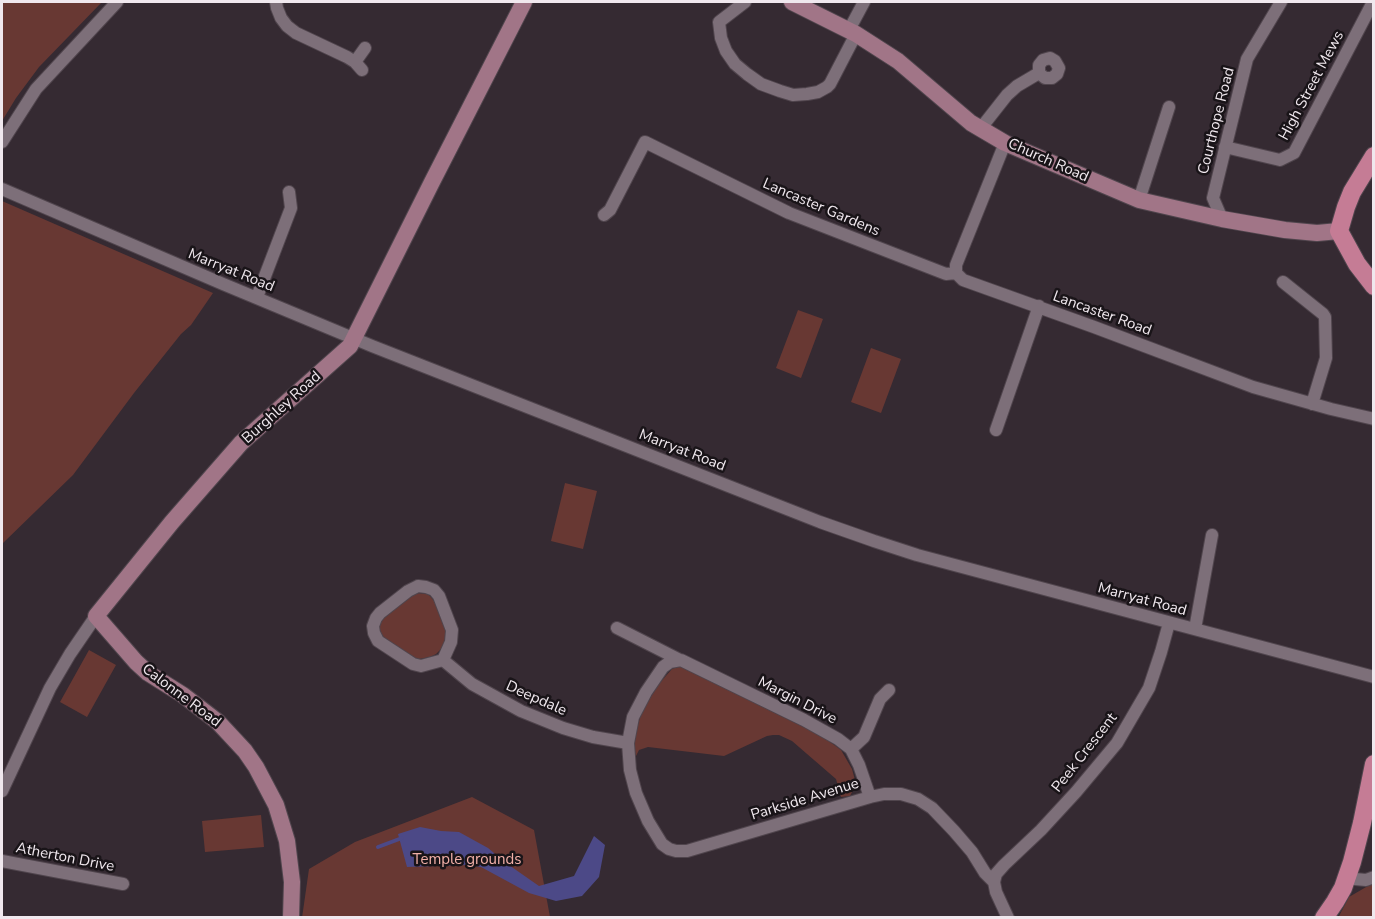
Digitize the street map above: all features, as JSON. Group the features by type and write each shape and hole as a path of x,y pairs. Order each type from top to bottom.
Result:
{"main road":[{"path":"1374,156 1352,192 1339,231 1357,264 1374,286"},
{"path":"1324,918 1347,877 1373,771"}],"street":[{"path":"2,142 36,89 117,2"},
{"path":"276,2 281,18 287,26 296,33 347,57 358,66 365,48"},
{"name":"Burghley Road","path":"2,791 50,688 96,615 172,522 242,443 348,349 524,2"},
{"path":"745,2 719,22 726,51 735,64 762,84 793,95 818,92 830,84 864,2"},
{"name":"Church Road","path":"792,2 852,32 898,61 971,123 1005,142 1139,200 1222,219 1304,232 1339,231"},
{"name":"Courthope Road","path":"1222,219 1213,198 1247,59 1281,2"},
{"name":"High Street Mews","path":"1226,147 1280,160 1294,153 1373,2"},
{"path":"981,128 1006,95 1039,73"},
{"path":"1139,200 1169,107"},
{"name":"Lancaster Gardens","path":"604,215 610,210 648,137 789,213 946,274 956,273"},
{"path":"956,273 956,265 1005,142"},
{"name":"Marryat Road","path":"2,189 355,338 874,541 917,555 1374,677"},
{"path":"257,297 291,208 289,192"},
{"name":"Lancaster Road","path":"956,273 963,280 1039,306 1253,387 1374,419"},
{"path":"1283,282 1325,317 1326,358 1312,404"},
{"path":"996,430 1039,306"},
{"path":"1194,629 1212,535"},
{"path":"418,586 434,590 439,596 452,630 451,642 443,660 421,666 413,664 378,641 373,626 376,618 408,591 418,586"},
{"name":"Calonne Road","path":"96,615 136,662 218,722 245,751 256,767 276,805 287,841 292,882 291,918"},
{"name":"Peek Crescent","path":"994,882 996,874 1076,792 1117,742 1149,688 1168,623"},
{"name":"Margin Drive","path":"617,628 838,739 850,749 860,765 870,797"},
{"name":"Deepdale","path":"443,660 472,684 521,711 593,737 628,743"},
{"path":"628,743 633,717 645,692 663,667 670,662 681,660"},
{"path":"850,749 864,737 880,699 889,690"},
{"name":"Parkside Avenue","path":"628,743 630,770 636,793 648,821 662,844 669,849 676,852 687,852 870,797 901,794 918,799 932,808 972,852 985,873 994,882 1008,918"},
{"name":"Atherton Drive","path":"2,861 123,884"},
{"path":"1347,877 1366,880 1374,877"}],"green space":[{"path":"2,2 102,2 39,67 2,121"},
{"path":"2,201 213,293 191,325 181,334 134,393 73,475 2,544"},
{"path":"798,310 823,319 801,378 776,368"},
{"path":"871,348 901,359 881,413 851,402"},
{"path":"565,483 597,491 583,549 551,541"},
{"path":"416,593 428,594 435,602 446,630 445,641 436,654 414,660 381,638 379,630 381,618"},
{"path":"89,650 116,665 87,717 60,702"},
{"path":"680,666 822,736 841,750 852,769 856,784 850,796 841,797 836,779 792,741 779,735 767,736 724,756 648,747 639,750 634,760 636,731 642,711 658,685 672,669"},
{"name":"Temple grounds","path":"472,797 534,830 550,917 302,918 309,869 355,842"},
{"path":"261,815 264,847 205,852 202,821"},
{"path":"1373,883 1373,917 1338,918 1349,897"}],"shaded area":[{"path":"420,827 459,832 488,848 539,886 574,876 594,836 605,845 599,877 582,896 556,901 529,893 481,867 467,865 407,867 398,834"}],"waterway":[{"path":"378,847 402,838"}]}
